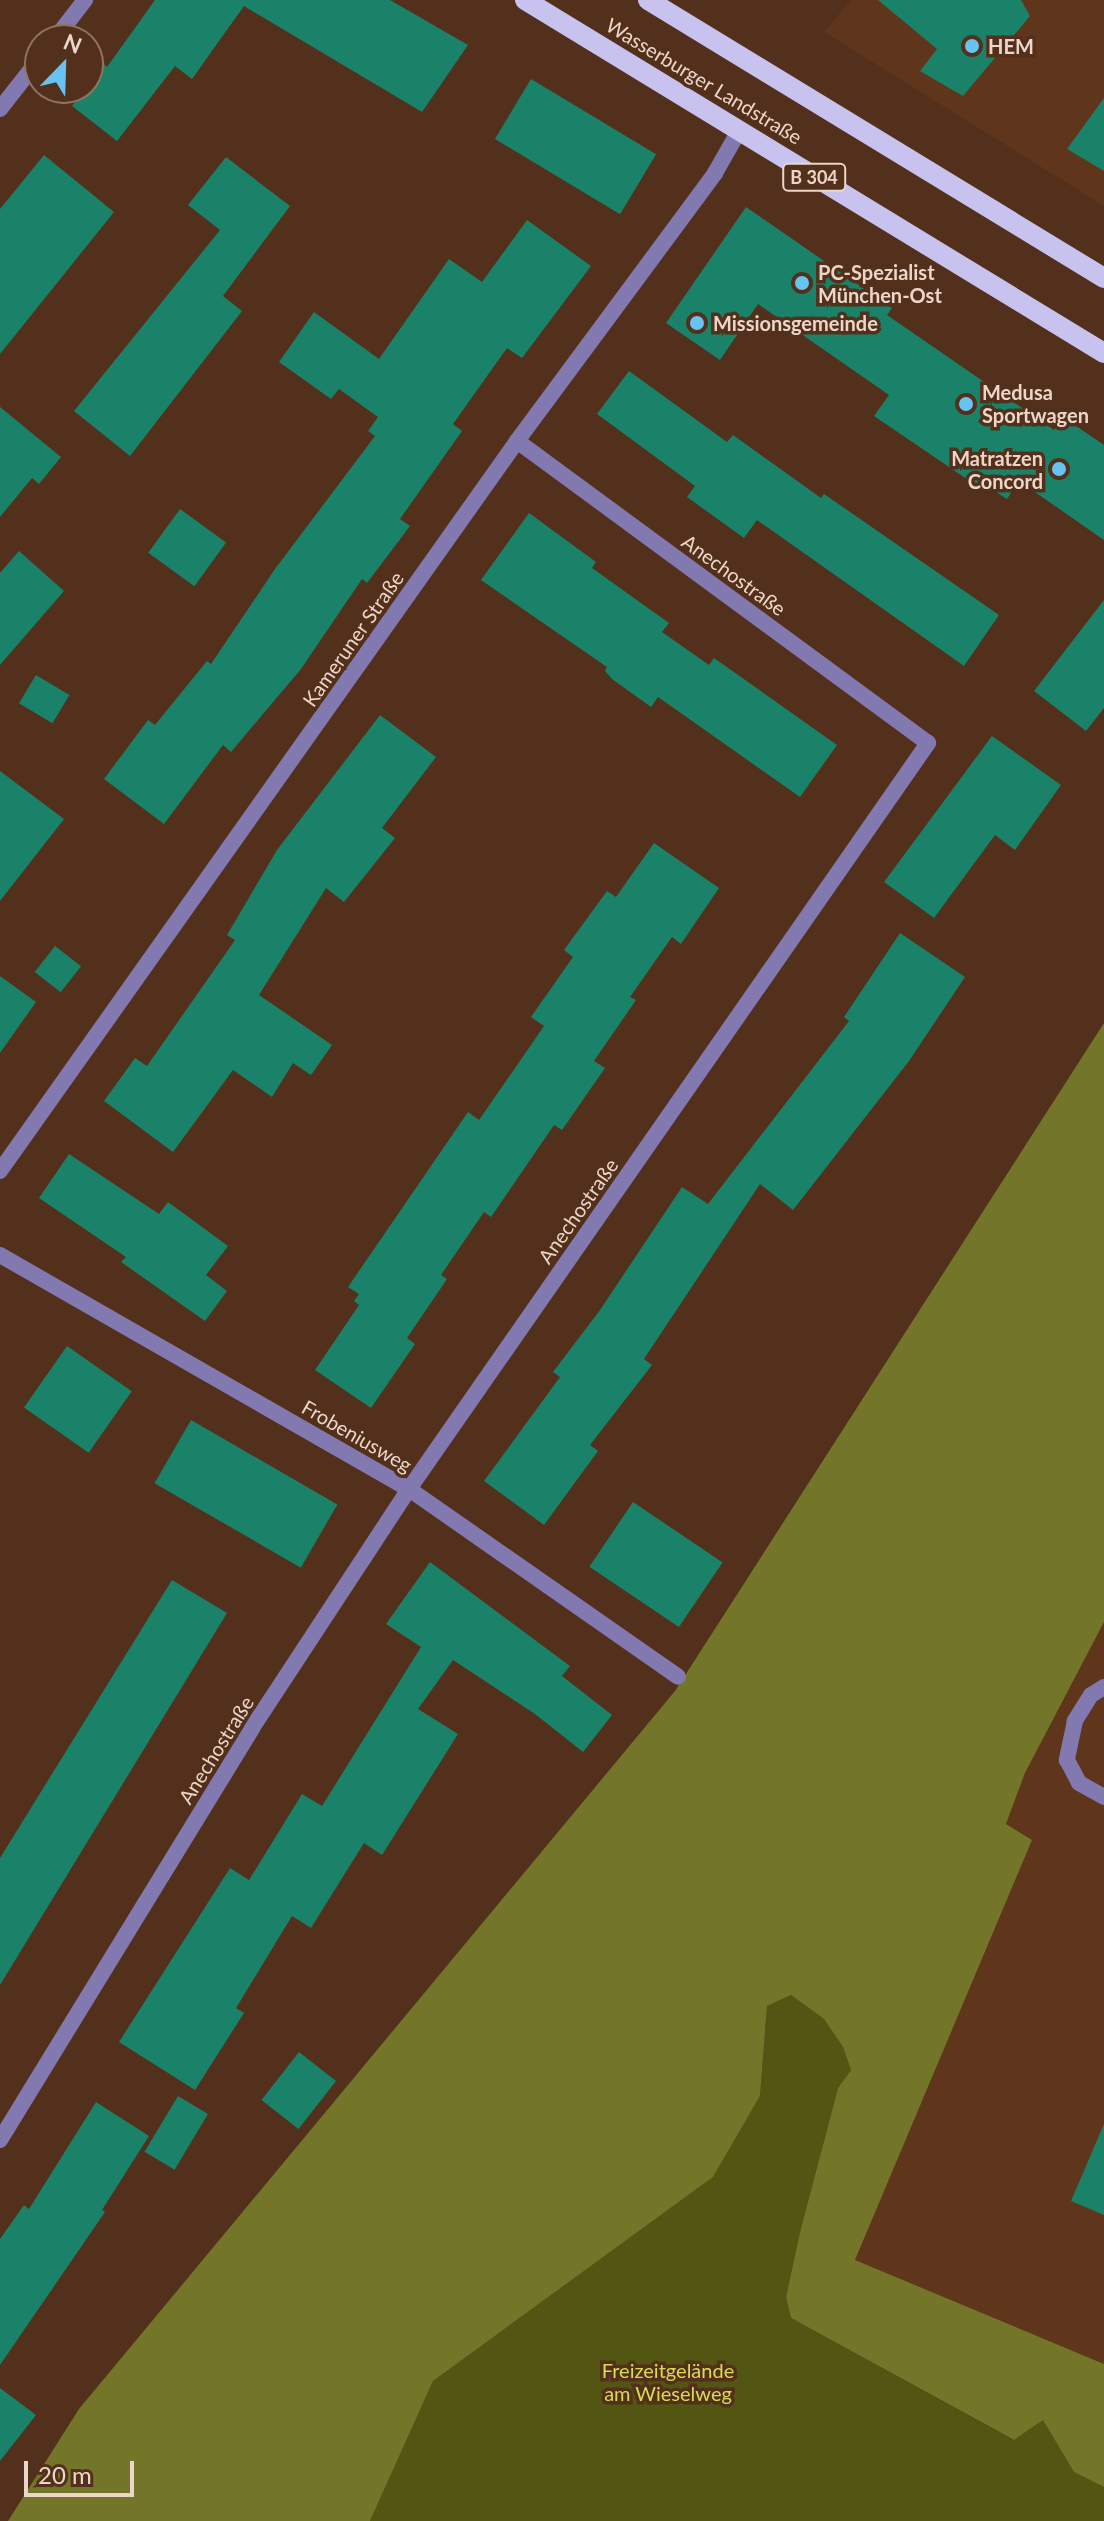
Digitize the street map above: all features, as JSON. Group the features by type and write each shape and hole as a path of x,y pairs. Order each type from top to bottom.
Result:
{"main road":[{"name":"Wasserburger Landstraße","path":"525,0 1104,353"},
{"name":"Wasserburger Landstraße","path":"648,0 1104,278"}],"street":[{"path":"66,24 85,0"},
{"path":"0,109 24,78"},
{"name":"Kameruner Straße","path":"0,1171 517,441 715,173 739,131"},
{"name":"Anechostraße","path":"0,2140 252,1728 409,1489 928,743 517,441"},
{"name":"Frobeniusweg","path":"0,1255 409,1489 678,1677"},
{"path":"1104,1687 1091,1695 1075,1721 1067,1760 1079,1783 1104,1797"}],"shaded area":[{"path":"851,0 1104,0 1104,206 824,32"},
{"path":"1104,1023 1104,1622 1025,1773 1006,1824 1032,1840 855,2260 1104,2364 1104,2487 1074,2472 1043,2420 1014,2440 791,2318 786,2297 800,2232 838,2088 851,2070 843,2047 824,2019 791,1995 767,2006 760,2096 713,2177 433,2381 370,2521 8,2521 79,2409 675,1691"},
{"path":"1104,1622 1104,2364 855,2260 1032,1840 1006,1825 1025,1773"}],"green space":[{"name":"Freizeitgelände am Wieselweg","path":"791,1995 824,2019 843,2047 851,2070 838,2088 800,2232 786,2297 791,2318 1013,2440 1043,2419 1074,2472 1104,2487 1104,2521 370,2521 433,2381 713,2177 760,2096 767,2006"}],"building":[{"path":"155,0 390,0 468,45 422,112 244,6 192,79 175,66 117,141 72,106 104,104 104,64 107,67"},
{"name":"HEM","path":"878,0 1021,0 1030,16 963,96 920,71 937,49"},
{"path":"531,79 656,154 620,214 495,139"},
{"path":"1104,98 1104,171 1067,149"},
{"path":"44,155 114,212 0,354 0,209"},
{"path":"226,157 290,206 223,296 242,311 130,456 74,411 220,230 188,205"},
{"path":"746,207 892,308 887,315 1054,430 1063,417 1104,445 1104,540 1019,481 1007,499 980,482 977,486 874,416 889,395 758,304 720,360 666,323"},
{"path":"527,220 591,266 522,358 507,348 453,424 462,431 400,519 410,526 367,583 362,579 301,669 231,752 223,745 164,824 104,779 148,720 155,725 207,661 211,664 275,569 375,436 368,431 378,417 339,389 331,399 279,362 314,312 379,359 449,259 482,282"},
{"path":"629,371 727,442 733,435 821,498 824,494 999,615 964,666 757,520 744,538 687,497 695,486 597,414"},
{"path":"0,407 61,457 39,484 32,478 0,517"},
{"path":"180,509 226,543 194,586 148,553"},
{"path":"529,513 596,562 592,568 669,623 662,632 709,665 714,658 837,745 800,797 658,697 651,707 612,679 605,671 607,667 481,580"},
{"path":"19,551 64,591 0,665 0,573"},
{"path":"1104,600 1104,708 1086,731 1034,691"},
{"path":"36,675 69,695 52,723 19,703"},
{"path":"380,715 436,757 382,828 395,838 344,902 326,888 259,995 332,1045 311,1075 293,1063 272,1097 233,1070 173,1152 104,1101 135,1058 147,1066 235,940 227,935 277,850"},
{"path":"992,736 1061,785 1015,850 995,835 934,918 884,882"},
{"path":"0,771 64,819 0,901"},
{"path":"654,843 719,888 681,944 672,937 630,997 636,1000 594,1061 605,1068 562,1130 554,1125 491,1217 484,1212 441,1275 447,1279 407,1338 415,1344 371,1408 315,1370 359,1305 354,1301 359,1294 348,1287 468,1112 479,1120 544,1026 531,1017 573,957 564,950 607,891 616,897"},
{"path":"900,933 965,977 909,1061 793,1210 760,1184 644,1359 652,1365 590,1445 598,1451 544,1525 484,1481 560,1377 553,1372 600,1310 682,1187 708,1204 849,1021 844,1017"},
{"path":"55,946 81,966 61,992 35,972"},
{"path":"0,976 36,1002 0,1053"},
{"path":"69,1154 159,1214 168,1202 228,1246 206,1275 227,1291 205,1321 121,1262 126,1257 39,1198"},
{"path":"67,1346 132,1391 89,1453 24,1407"},
{"path":"191,1420 337,1504 301,1568 154,1483"},
{"path":"633,1502 723,1562 679,1627 589,1567"},
{"path":"430,1562 570,1666 562,1676 612,1715 583,1752 535,1714 453,1660 418,1709 458,1734 382,1855 364,1843 311,1928 292,1916 236,2008 244,2013 195,2090 119,2042 230,1868 249,1880 302,1794 322,1806 421,1647 386,1624"},
{"path":"172,1580 227,1613 0,1985 0,1858"},
{"path":"299,2052 336,2081 298,2129 261,2100"},
{"path":"178,2096 208,2114 175,2170 145,2152"},
{"path":"96,2102 149,2136 102,2210 105,2212 0,2365 0,2239 24,2205 29,2209"},
{"path":"1104,2124 1104,2215 1071,2201"},
{"path":"0,2388 36,2415 0,2461"}],"place":[{"name":"HEM","path":"972,46"},
{"name":"PC-Spezialist München-Ost","path":"802,283"},
{"name":"Missionsgemeinde","path":"697,323"},
{"name":"Medusa Sportwagen","path":"966,404"},
{"name":"Matratzen Concord","path":"1059,469"}]}
